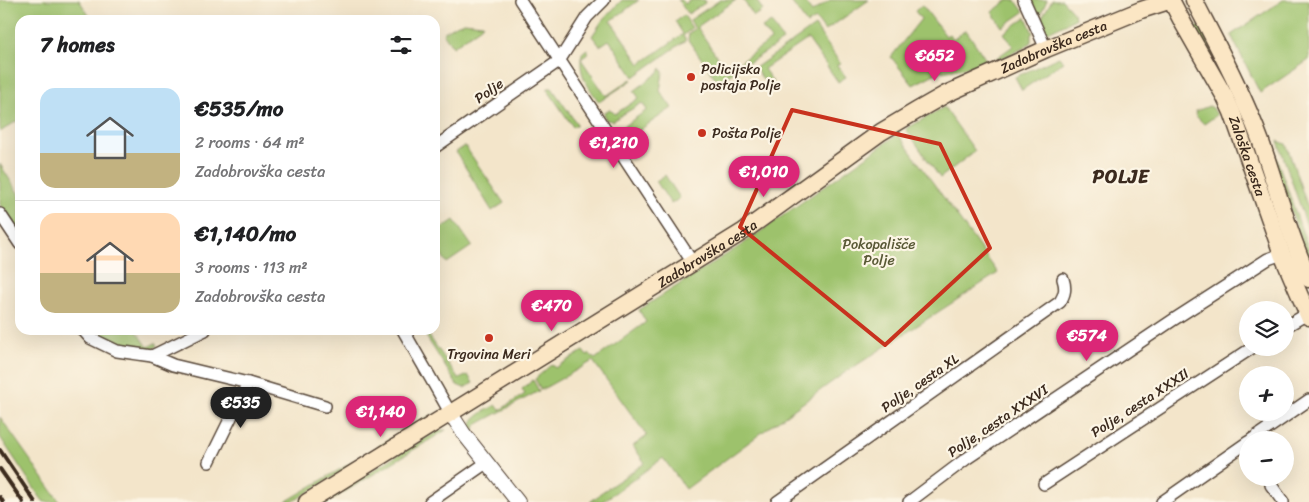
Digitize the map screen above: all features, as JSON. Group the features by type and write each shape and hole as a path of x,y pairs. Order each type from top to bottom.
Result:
{"main road":[{"name":"Zadobrovška cesta","path":"307,502 744,231 896,123 946,94 1046,49 1141,10 1172,0"},
{"name":"Zaloška cesta","path":"1172,0 1232,112 1282,254 1308,316"},
{"name":"Zaloška cesta","path":"1194,0 1242,95 1261,142 1287,223 1309,279"}],"street":[{"path":"520,0 693,263"},
{"name":"Polje","path":"440,144 559,61 588,17 604,0"},
{"path":"1024,0 1046,49"},
{"path":"0,214 15,236"},
{"name":"Polje, cesta XXXVI","path":"909,502 966,459 1172,320 1268,259 1282,254"},
{"name":"Polje, cesta XL","path":"778,502 1060,302 1066,286 1063,279"},
{"path":"1294,323 1308,316"},
{"path":"87,335 116,351 152,356 173,365 248,383 325,406"},
{"path":"152,356 194,335"},
{"path":"406,335 459,427 518,502"},
{"name":"Polje, cesta XXXII","path":"1044,484 1240,356"},
{"path":"209,462 248,383"},
{"path":"1264,431 1309,400"},
{"path":"1162,502 1239,448"},
{"path":"430,502 486,463"},
{"path":"1272,486 1283,502"}],"highlighted area":[{"path":"792,110 940,144 990,248 885,345 740,227"}],"green space":[{"path":"0,0 79,0 89,15 15,15 15,122 0,132"},
{"path":"622,0 639,0 611,21 640,64 683,34 675,21 684,15 692,28 683,36 686,40 634,77 609,40 600,46 592,36 602,21"},
{"path":"678,0 682,0 685,4 691,0 704,0 705,3 688,14"},
{"path":"720,0 736,0 697,27 727,71 771,40 762,28 771,22 783,41 718,82 688,40 689,33 695,29 690,20"},
{"path":"743,0 756,0 763,10 754,16"},
{"path":"790,0 803,0 812,12 830,0 869,0 825,31 816,19 807,24"},
{"path":"1008,0 1016,1 1024,12 1002,27 992,12"},
{"path":"1030,0 1047,0 1039,18 1037,16"},
{"path":"1052,0 1062,0 1074,13 1075,19 1046,33 1040,21"},
{"path":"1283,0 1309,0 1309,60 1260,93 1231,35"},
{"path":"922,5 946,36 949,34 953,39 966,30 988,63 943,72 942,70 913,85 891,57 921,19 915,11"},
{"path":"1026,17 1033,33 1031,34 1031,42 1024,48 997,60 995,59 1013,46 1004,33"},
{"path":"464,22 483,24 453,47 443,33 453,26"},
{"path":"815,26 840,63 837,65 846,77 838,82 808,39 764,69 773,82 768,86 755,68"},
{"path":"1200,26 1225,76 1254,143 1309,296 1309,301 1193,30"},
{"path":"587,49 588,54 581,59 582,53"},
{"path":"1059,57 1063,62 1022,90 1015,77"},
{"path":"581,59 606,96 632,80 599,102 584,79"},
{"path":"661,68 663,72 660,91 672,108 622,142 618,137 618,130 647,110 642,103 612,121 606,120 604,112 610,109 615,114 639,98 634,91 659,72"},
{"path":"552,88 577,124 573,127 547,89"},
{"path":"1209,106 1213,108 1217,115 1204,124 1195,115 1196,111"},
{"path":"944,107 975,151 940,178 906,129"},
{"name":"Pokopališče Polje","path":"898,134 998,273 843,374 686,489 663,458 602,502 590,502 645,463 633,446 647,436 593,361 541,390 535,379 552,364 555,368 583,351 587,356 590,354 595,359 646,322 639,310 743,244"},
{"path":"1278,141 1286,144 1288,149 1309,211 1309,232"},
{"path":"1272,145 1309,251 1309,262 1270,152"},
{"path":"465,146 504,203 492,211 456,152"},
{"path":"0,164 15,188 15,228 0,205"},
{"path":"665,175 680,198 671,204 656,181"},
{"path":"454,220 472,246 447,263 440,252 440,230"},
{"path":"95,335 140,335 148,347 155,343 157,346 150,351 134,349 102,340"},
{"path":"425,335 428,335 459,379 468,375 473,383 464,388 457,385"},
{"path":"533,380 539,391 476,425 473,432 472,423 482,412 496,405 500,410 525,394 522,389"},
{"path":"433,414 427,420 292,502 285,502"},
{"path":"0,417 60,502 44,502 40,497 0,437"},
{"path":"439,430 446,430 328,502 320,502"}],"railway":[{"path":"0,450 35,502"},
{"path":"0,469 23,502"},
{"path":"0,497 3,502"}],"place":[{"name":"Policijska postaja Polje","path":"691,77"},
{"name":"Pošta Polje","path":"702,133"},
{"name":"Trgovina Meri","path":"489,338"}],"district":[{"name":"POLJE","path":"1121,176"}]}
